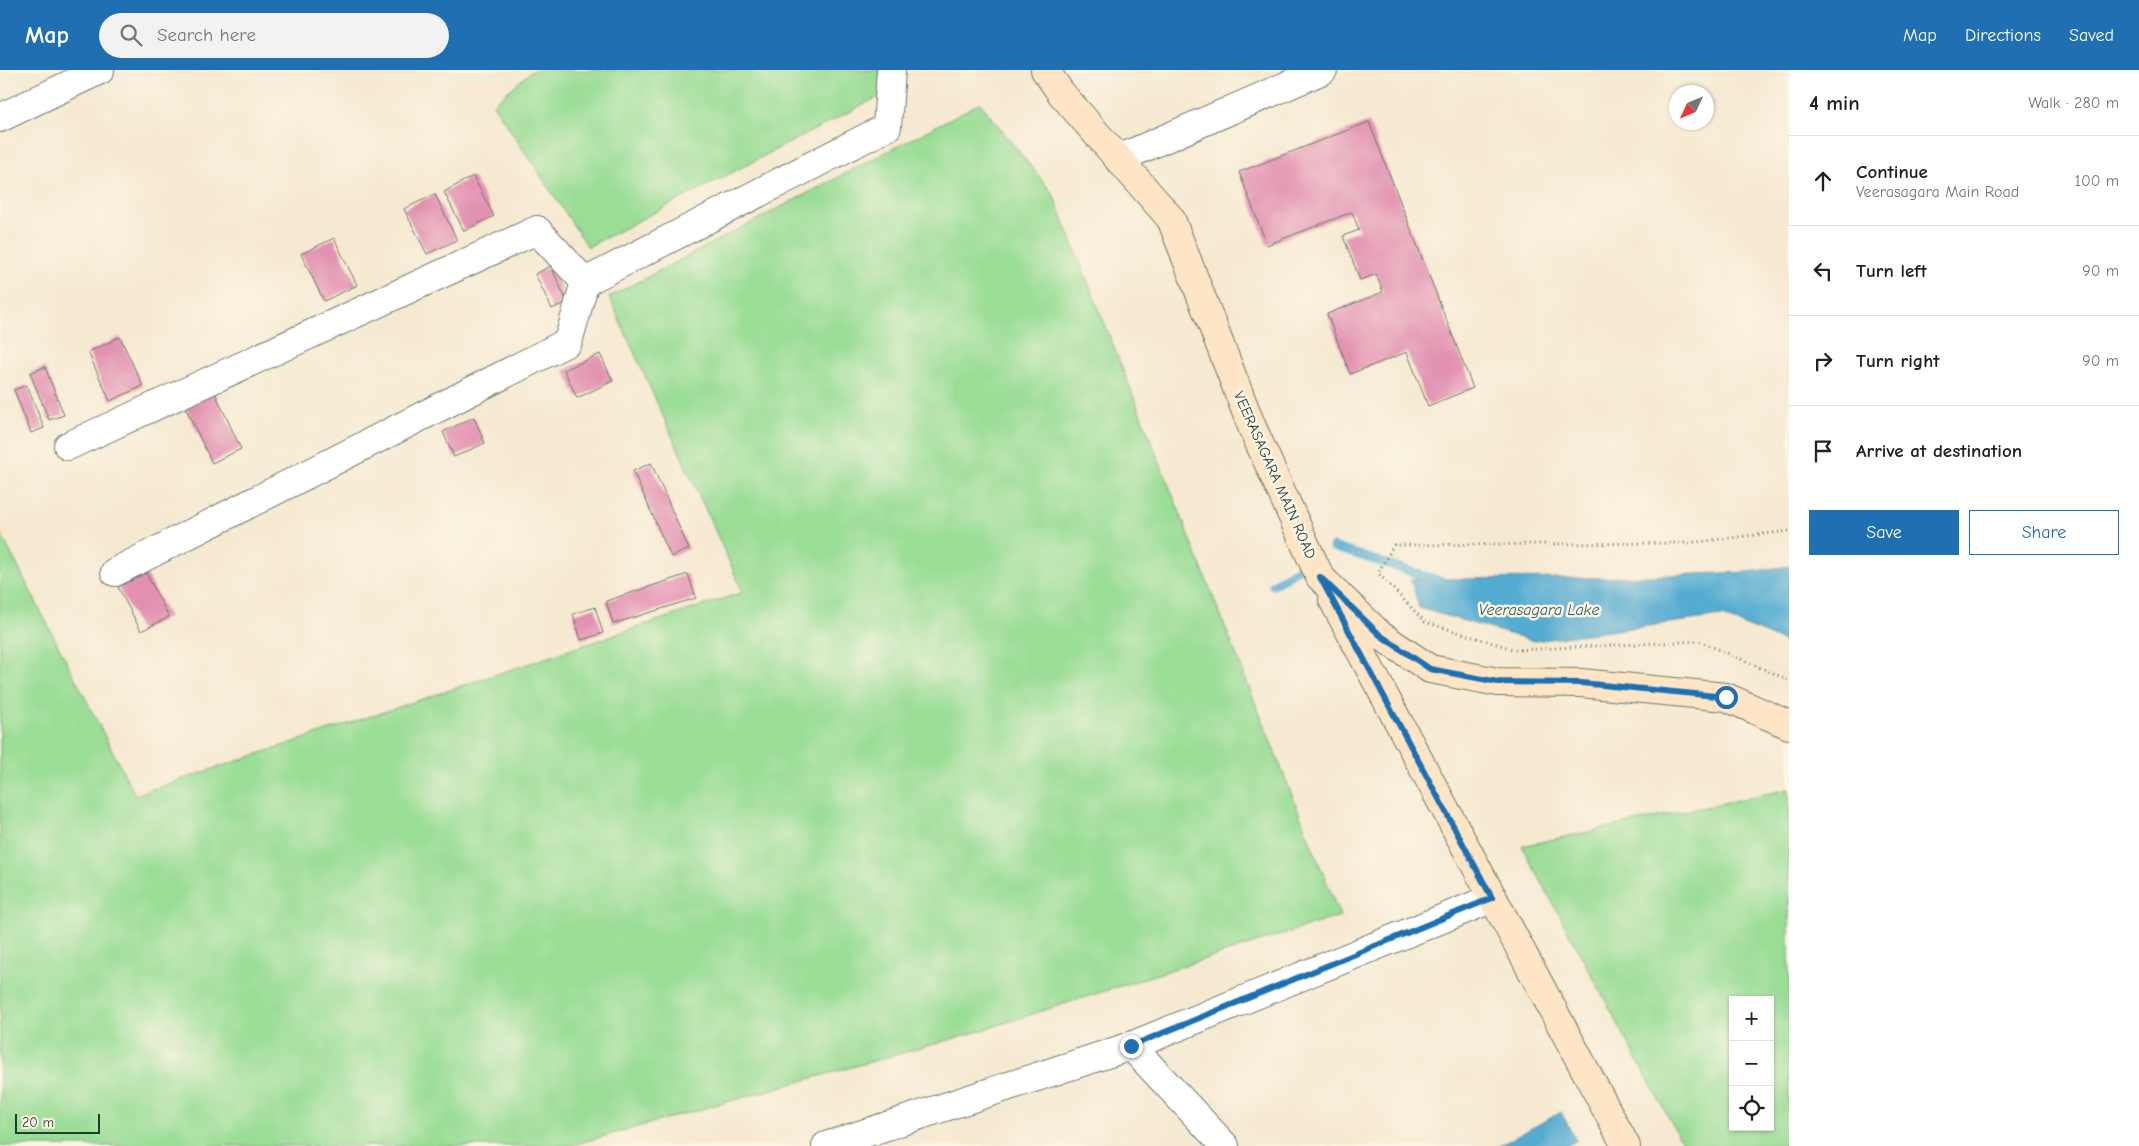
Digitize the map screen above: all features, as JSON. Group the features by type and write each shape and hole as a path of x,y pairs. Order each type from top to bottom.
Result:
{"street":[{"path":"0,118 100,70"},
{"path":"115,572 568,342 585,282 887,127 891,70"},
{"name":"VEERASAGARA MAIN ROAD","path":"1045,70 1061,93 1171,219 1252,427 1320,577 1380,635 1430,669 1498,682 1581,683 1726,697 1789,725"},
{"path":"1118,159 1323,70"},
{"path":"68,446 536,230 585,282"},
{"path":"1320,577 1624,1146"},
{"path":"826,1146 1131,1046 1492,898"},
{"path":"1131,1046 1225,1146"}],"path":[{"path":"1789,531 1688,543 1394,545 1378,573 1425,622 1516,650 1699,640 1789,680"}],"green space":[{"path":"533,70 880,70 880,96 588,247 493,104"},
{"path":"980,103 1053,194 1340,916 970,1034 569,1146 0,1146 0,532 135,795 743,592 609,297"},
{"path":"1789,789 1789,1146 1684,1146 1522,846"}],"water":[{"name":"Veerasagara Lake","path":"1789,566 1789,644 1722,616 1534,641 1419,608 1411,579 1592,578 1748,572"},
{"path":"1561,1112 1576,1141 1566,1146 1499,1146"}],"building":[{"path":"1369,122 1473,388 1428,406 1407,352 1350,374 1327,314 1383,292 1376,274 1360,280 1343,236 1359,230 1352,212 1267,245 1239,172"},
{"path":"473,176 494,216 464,231 444,192"},
{"path":"435,194 457,240 427,254 404,209"},
{"path":"334,238 357,285 324,301 301,254"},
{"path":"551,266 567,302 552,309 535,274"},
{"path":"120,337 143,386 110,401 88,352"},
{"path":"600,354 613,381 577,398 564,370"},
{"path":"45,367 64,415 49,420 30,373"},
{"path":"27,385 44,428 31,433 14,390"},
{"path":"214,391 241,449 212,463 184,405"},
{"path":"474,417 485,443 454,457 443,432"},
{"path":"651,463 689,549 671,557 633,471"},
{"path":"146,573 169,617 141,631 118,587"},
{"path":"688,574 696,598 613,624 606,601"},
{"path":"595,607 603,633 581,640 573,614"}],"waterway":[{"path":"1333,547 1444,582"},
{"path":"1273,585 1300,568"}],"route":[{"path":"1131,1046 1492,898 1320,577 1380,635 1430,669 1498,682 1581,683 1726,697"}]}
